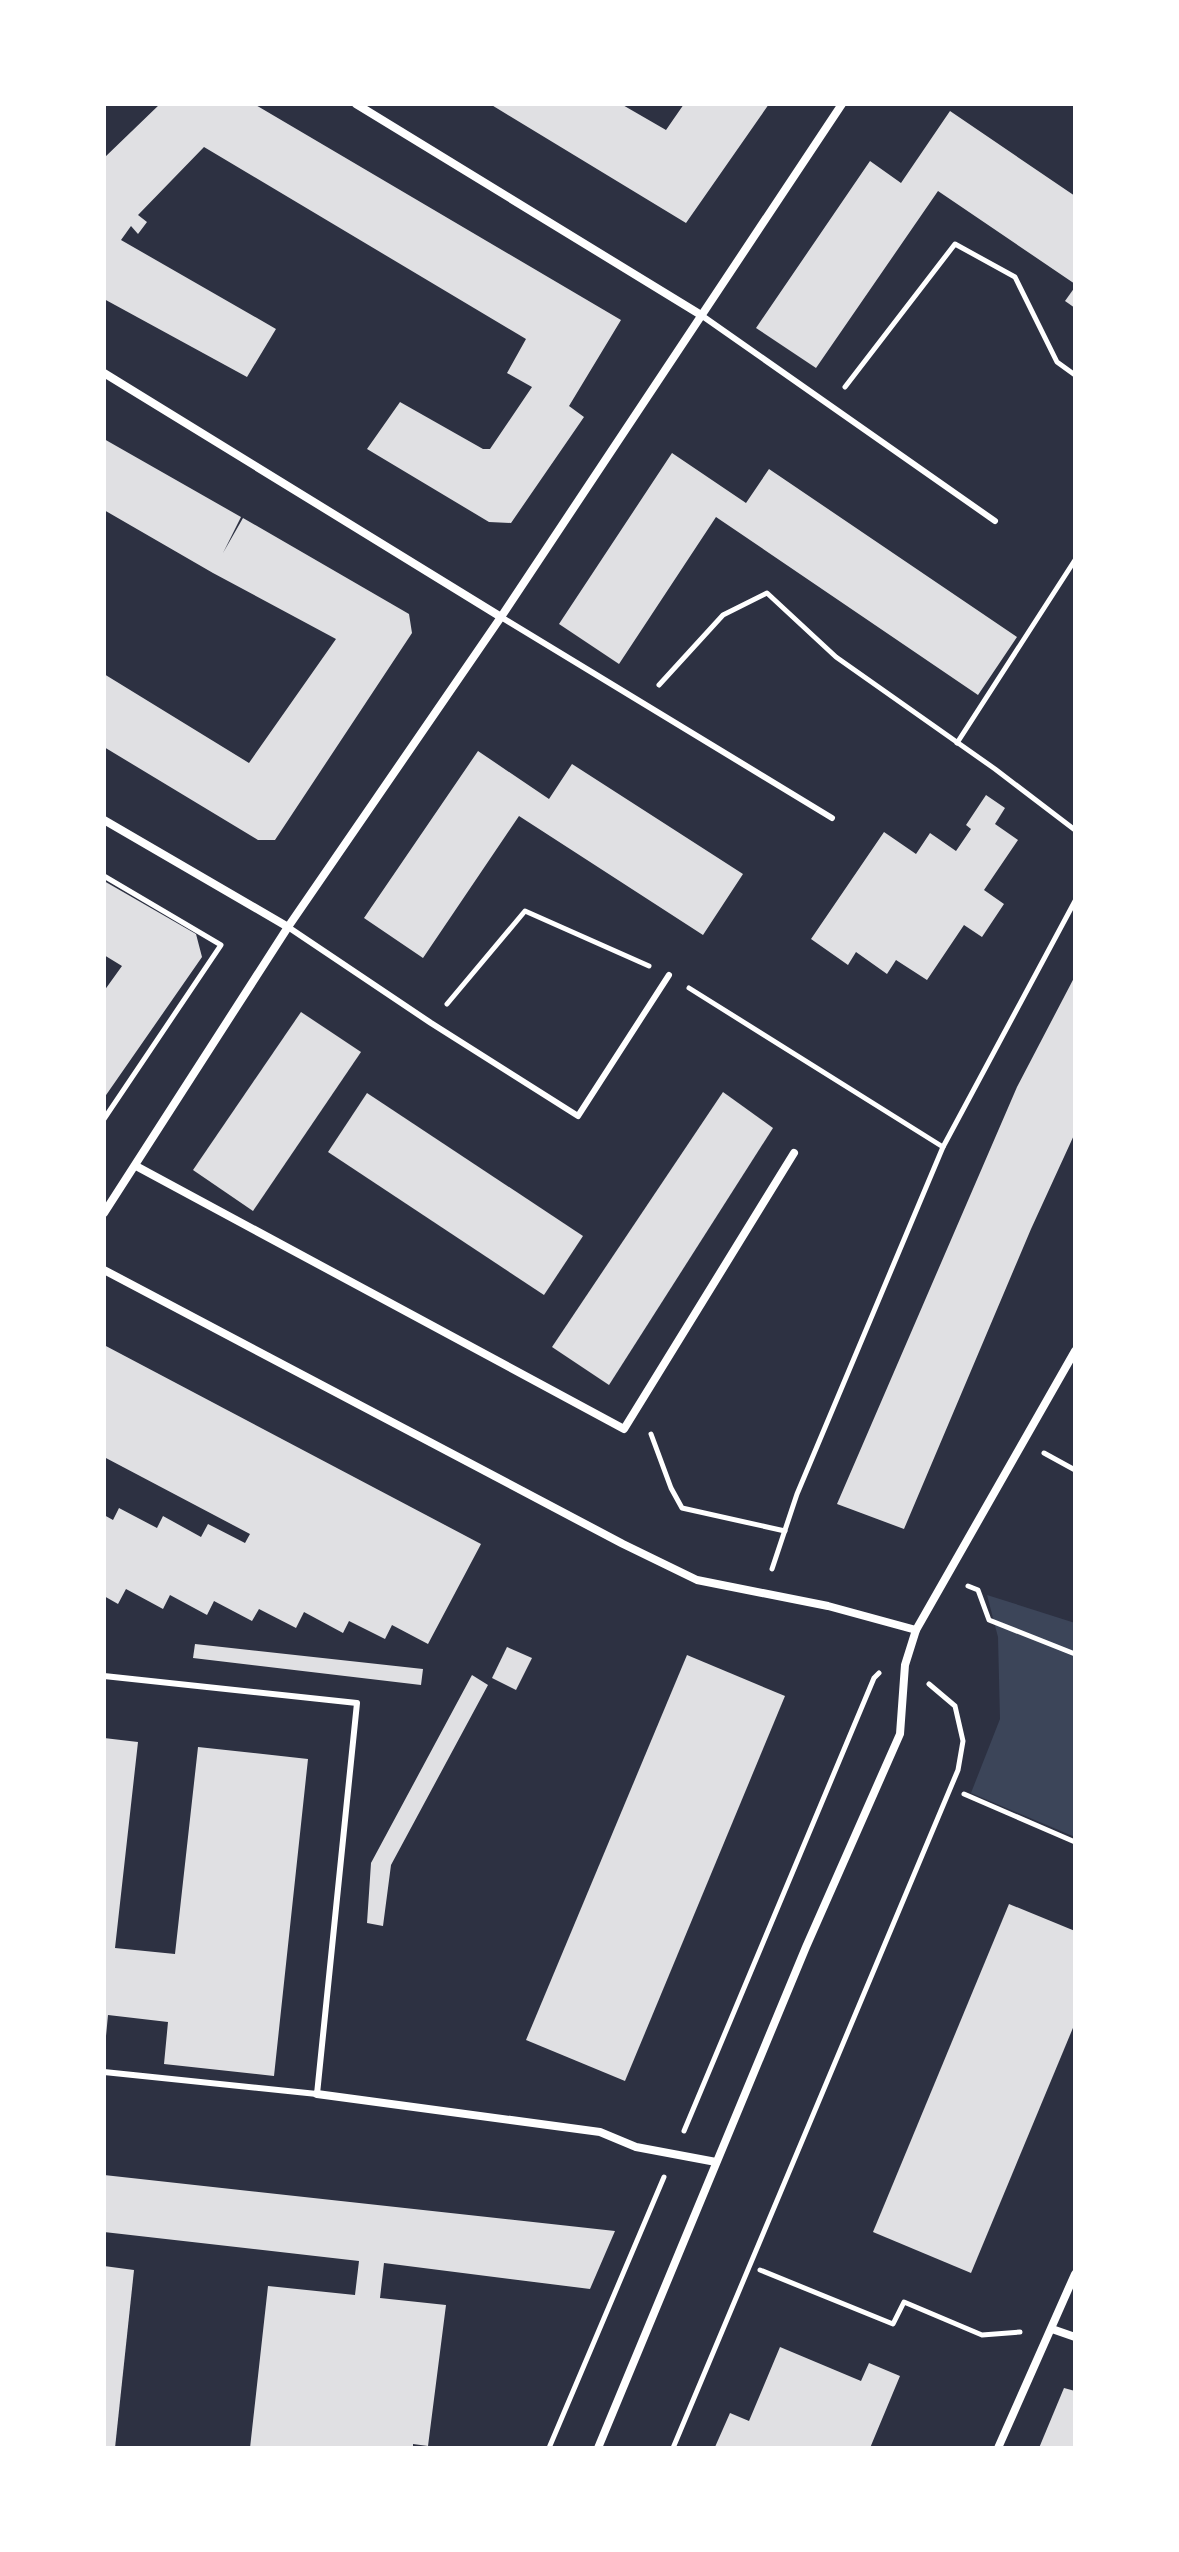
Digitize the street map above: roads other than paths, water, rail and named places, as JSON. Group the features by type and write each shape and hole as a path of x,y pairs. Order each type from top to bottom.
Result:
{"street":[{"path":"356,104 701,315"},
{"path":"104,1213 288,927 501,617 842,104"},
{"path":"104,373 501,617"},
{"path":"104,820 288,927"},
{"path":"136,1166 624,1429 794,1153"},
{"path":"104,1270 697,1580 828,1606 916,1630"},
{"path":"598,2448 806,1947 900,1734 905,1665 916,1630 1075,1351"},
{"path":"317,2094 600,2132 636,2147 716,2162"},
{"path":"998,2448 1075,2274"},
{"path":"1052,2329 1075,2337"}],"lane":[{"path":"701,315 995,521"},
{"path":"501,617 832,818"},
{"path":"288,927 578,1116 669,975"},
{"path":"104,1676 357,1703 317,2094 104,2072"}]}
